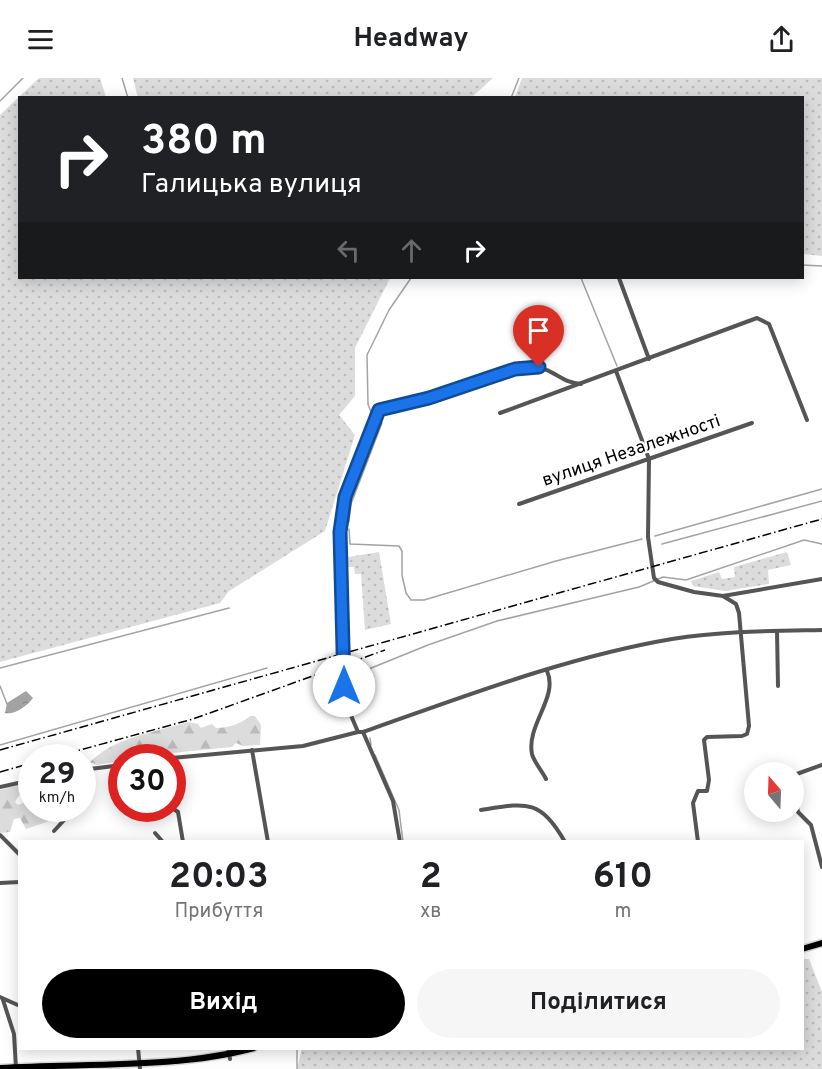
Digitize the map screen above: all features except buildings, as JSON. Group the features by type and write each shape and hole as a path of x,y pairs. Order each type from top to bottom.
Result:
{"main road":[{"path":"804,949 822,943"},
{"path":"0,1068 194,1068 230,1059 250,1050"}],"street":[{"path":"619,279 649,358"},
{"path":"500,413 757,318 769,324 807,420"},
{"path":"400,840 393,801 344,699 340,532 345,497 379,410 528,366 549,369 570,384 581,384"},
{"path":"616,371 649,459 647,513 654,578 658,582 694,592 723,596 822,579"},
{"name":"вулиця Незалежності","path":"519,504 752,423"},
{"path":"698,840 693,801 698,791 707,791 709,780 705,738 747,734 749,726 736,604 723,596"},
{"path":"186,757 303,746 360,732 547,670 652,643 740,632 822,630"},
{"path":"777,631 778,686"},
{"path":"546,779 532,754 534,730 549,689 547,670"},
{"path":"252,750 268,840"},
{"path":"804,771 822,765"},
{"path":"0,787 18,783"},
{"path":"481,810 525,804 546,816 564,840"},
{"path":"804,818 811,825 822,867"},
{"path":"54,831 62,822"},
{"path":"180,822 183,840"},
{"path":"154,833 161,840"},
{"path":"0,835 18,853"},
{"path":"0,884 18,882"},
{"path":"2,999 18,1005"},
{"path":"2,999 10,1014 16,1068"},
{"path":"138,1050 140,1069"},
{"path":"228,1050 230,1059"}],"green space":[{"path":"39,78 100,78 106,96 20,96"},
{"path":"133,78 493,78 473,96 138,96"},
{"path":"522,78 822,78 822,256 804,254 804,96 515,96"},
{"path":"18,98 18,279 390,279 355,348 355,396 339,415 355,435 325,531 229,591 220,603 0,662 0,115"},
{"path":"379,552 391,624 365,630 361,574 355,574 354,567 347,567 348,557"},
{"path":"787,552 791,565 768,570 769,584 725,591 693,586 691,581 719,572 722,579 735,577 734,567"},
{"path":"255,716 261,725 260,745 243,746 236,743 232,747 186,752 186,744 117,744 188,722 198,724 201,728 212,724 216,728"},
{"path":"108,749 108,763 97,765 96,757"},
{"path":"18,785 18,797 15,802 18,805 18,818 14,819 10,832 0,833 0,790"},
{"path":"22,822 46,822 26,829"},
{"path":"804,959 809,959 822,992 822,1069 297,1069 302,1050 804,1050"}],"water":[{"path":"26,691 33,698 17,711 5,713 7,703"}],"waterway":[{"path":"0,101 23,78"},
{"path":"122,78 127,96"},
{"path":"512,96 519,78"},
{"path":"804,265 822,266"},
{"path":"372,415 368,404 367,355 389,310 410,279"},
{"path":"581,279 617,366"},
{"path":"349,522 351,504 382,423 378,419"},
{"path":"655,536 822,489"},
{"path":"662,544 822,501"},
{"path":"349,529 350,544 399,546 402,551 402,575 406,593 411,600 424,600 556,561 642,539"},
{"path":"354,675 428,645 497,621 639,587 663,577 686,580 804,540 822,544"},
{"path":"0,668 229,608"},
{"path":"0,745 267,668"},
{"path":"0,686 7,704"},
{"path":"370,738 371,745"},
{"path":"375,755 399,810 403,840"},
{"path":"297,1050 297,1069"}],"railway":[{"path":"0,750 822,519"},
{"path":"96,746 193,719 385,650"},
{"path":"0,772 18,767"}],"route":[{"path":"344,686 340,532 345,497 379,410 429,398 515,369 528,366 539,367"}]}
